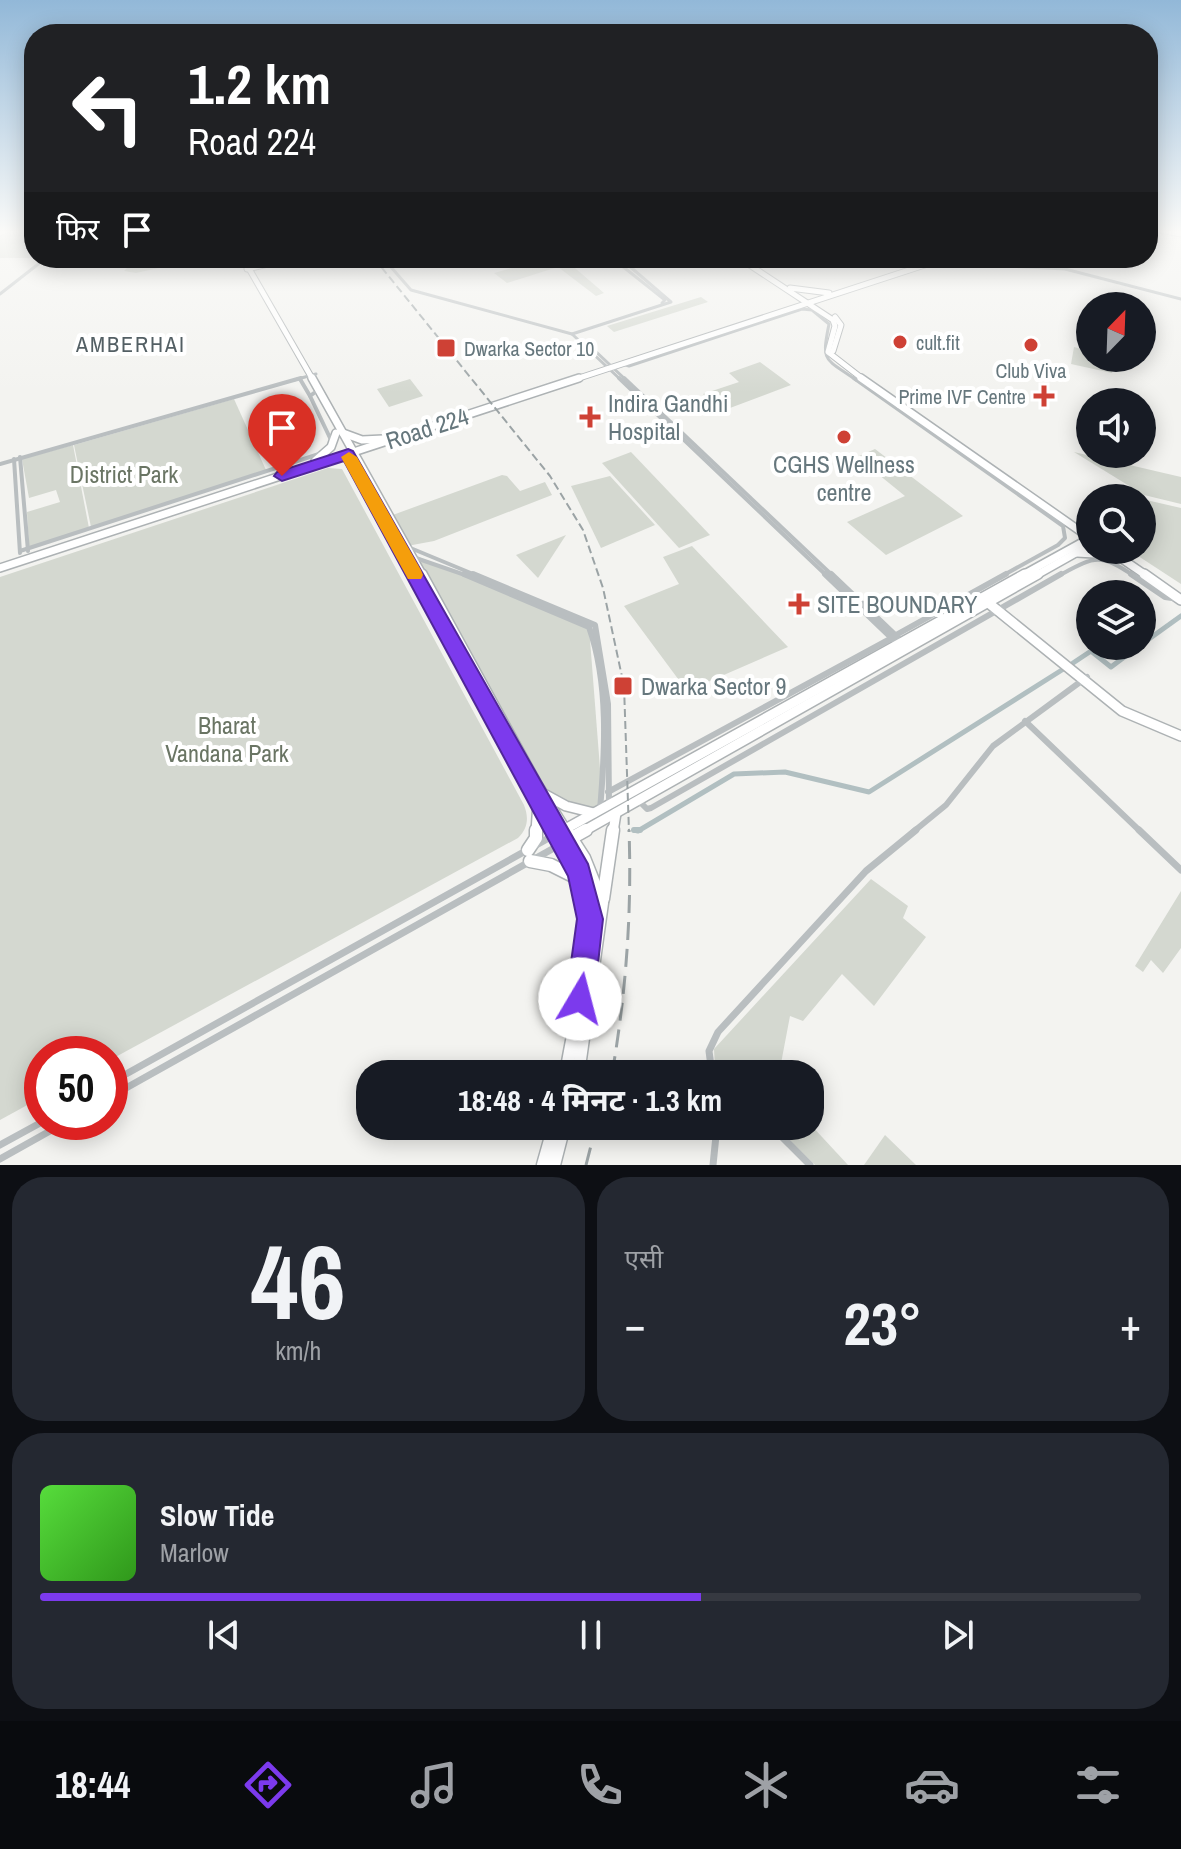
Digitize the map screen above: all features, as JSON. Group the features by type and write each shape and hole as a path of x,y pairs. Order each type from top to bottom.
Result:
{"main road":[{"path":"256,284 309,375 541,797 592,876 602,903"},
{"path":"541,797 566,806 603,813 638,800 845,683 901,643 941,629 991,602 1090,538 834,355 841,325 831,314 782,284"},
{"path":"789,289 832,294 860,284"},
{"path":"808,301 863,284"},
{"path":"789,289 793,308 817,309"},
{"path":"831,314 828,303 832,294"},
{"path":"808,301 835,324 828,352 832,358 1076,523"},
{"name":"Road 224","path":"24,555 371,447 808,301"},
{"name":"Road 224","path":"0,566 24,555 315,461 351,453 383,439 808,301"},
{"path":"309,375 312,394 340,433 362,440 383,439"},
{"path":"315,461 331,447 340,433"},
{"path":"1060,517 1075,536 1073,551"},
{"path":"1129,564 1180,598"},
{"path":"1135,564 1180,598"},
{"path":"565,836 775,707 901,643 991,602"},
{"path":"991,602 1127,709 1181,734"},
{"path":"541,797 536,838 529,856 582,881"},
{"path":"580,1060 602,903 603,813"},
{"path":"565,836 582,881 588,906 589,932 568,1060"},
{"path":"543,1165 550,1140"},
{"path":"554,1165 560,1140"}],"street":[{"path":"406,284 411,290 572,333 901,643 1065,538 1065,529 826,359 823,352 830,327 827,321 810,309 793,308"},
{"path":"572,333 665,302 644,284"},
{"path":"572,333 671,302 651,284"},
{"path":"1124,284 1181,299"},
{"path":"0,462 309,375"},
{"path":"17,459 24,555 318,455 328,446 331,435 312,394"},
{"path":"408,553 589,627 600,685 606,793 603,813"},
{"path":"638,800 647,809 651,808 950,637 991,602 1079,565 1103,558 1165,597 1180,598"},
{"path":"941,629 950,637"},
{"path":"710,1060 709,1051 723,1025 866,871 935,816 993,746 1085,678"},
{"path":"845,683 855,693"},
{"path":"606,793 775,707"},
{"path":"1025,721 1181,870"},
{"path":"603,813 606,793"},
{"path":"128,1073 565,836"},
{"path":"128,1087 529,856"},
{"path":"0,1145 24,1132"},
{"path":"0,1159 34,1140"},
{"path":"713,1165 716,1140"},
{"path":"785,1140 810,1165"}],"green space":[{"path":"581,284 594,284 604,293 596,296"},
{"path":"701,297 708,302 614,332 607,326"},
{"path":"1074,347 1076,365 1071,364"},
{"path":"760,362 791,385 722,411 703,394 739,382 729,373"},
{"path":"410,379 423,396 389,407 377,389"},
{"name":"District Park","path":"234,399 266,470 91,527 74,445"},
{"path":"73,445 89,528 29,547 27,512 60,502 56,490 29,498 22,459"},
{"path":"875,449 963,516 886,555 847,522 905,496 857,457"},
{"path":"631,452 710,535 679,548 602,463"},
{"name":"Bharat Vandana Park","path":"328,468 342,469 524,805 526,827 518,838 128,1050 128,1036 24,1036 24,1107 0,1120 0,577"},
{"path":"1100,468 1142,468 1181,477 1181,504 1156,498 1156,484 1126,484"},
{"path":"502,475 507,476 520,491 545,482 552,495 434,541 407,546 390,516"},
{"path":"610,476 655,525 601,548 571,486"},
{"path":"1156,502 1181,508 1181,584 1150,564 1156,564"},
{"path":"566,535 538,578 516,555"},
{"path":"692,546 788,647 687,691 624,606 679,584 663,557"},
{"path":"414,555 589,627 602,794 600,810 582,811 543,794"},
{"path":"871,879 908,906 903,918 926,937 874,1006 842,974 803,1021 790,1016 782,1060 715,1060 714,1049"},
{"path":"1181,891 1181,948 1163,973 1151,960 1143,972 1135,966"},
{"path":"885,1135 916,1165 864,1165"},
{"path":"824,1139 848,1165 815,1165 789,1140"}],"waterway":[{"path":"1156,634 1181,616"},
{"path":"1073,663 1078,660"},
{"path":"1102,660 1111,667 1120,660"},
{"path":"640,830 734,774 785,772 869,792 1065,668"},
{"path":"634,830 640,830 638,831 634,830"}],"railway":[{"path":"395,284 550,476 583,530 603,588 624,686 629,832"},
{"path":"614,1060 627,952 629,830"},
{"path":"586,1165 592,1140"}],"slow traffic":[{"path":"349,457 367,484 414,575"}],"place":[{"name":"cult.fit","path":"900,342"},
{"name":"Club Viva","path":"1031,345"},
{"name":"Dwarka Sector 10","path":"446,348"},
{"name":"Prime IVF Centre","path":"1044,396"},
{"name":"Indira Gandhi Hospital","path":"590,417"},
{"name":"CGHS Wellness centre","path":"844,437"},
{"name":"SITE BOUNDARY","path":"799,604"},
{"name":"Dwarka Sector 9","path":"623,686"}],"district":[{"name":"AMBERHAI","path":"131,344"}],"route":[{"path":"282,476 348,454 367,484 435,616 570,852 579,873 590,919 580,999"}]}
